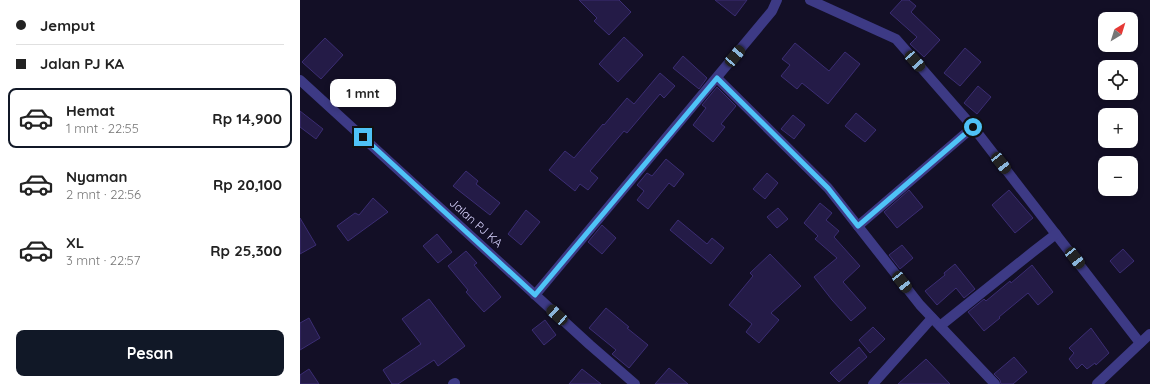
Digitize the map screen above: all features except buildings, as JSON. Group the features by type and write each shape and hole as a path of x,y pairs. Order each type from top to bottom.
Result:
{"street":[{"path":"535,295 772,11 777,0"},
{"path":"810,0 896,39 973,127 1140,343"},
{"path":"717,78 828,188 920,305 995,384"},
{"name":"Jalan PJ KA","path":"300,80 535,295 635,384"},
{"path":"858,226 973,127"},
{"path":"940,326 1056,234"},
{"path":"873,384 932,318"},
{"path":"1097,384 1150,334"}],"route":[{"path":"363,137 535,295 717,78 828,188 858,226 973,127"}]}
